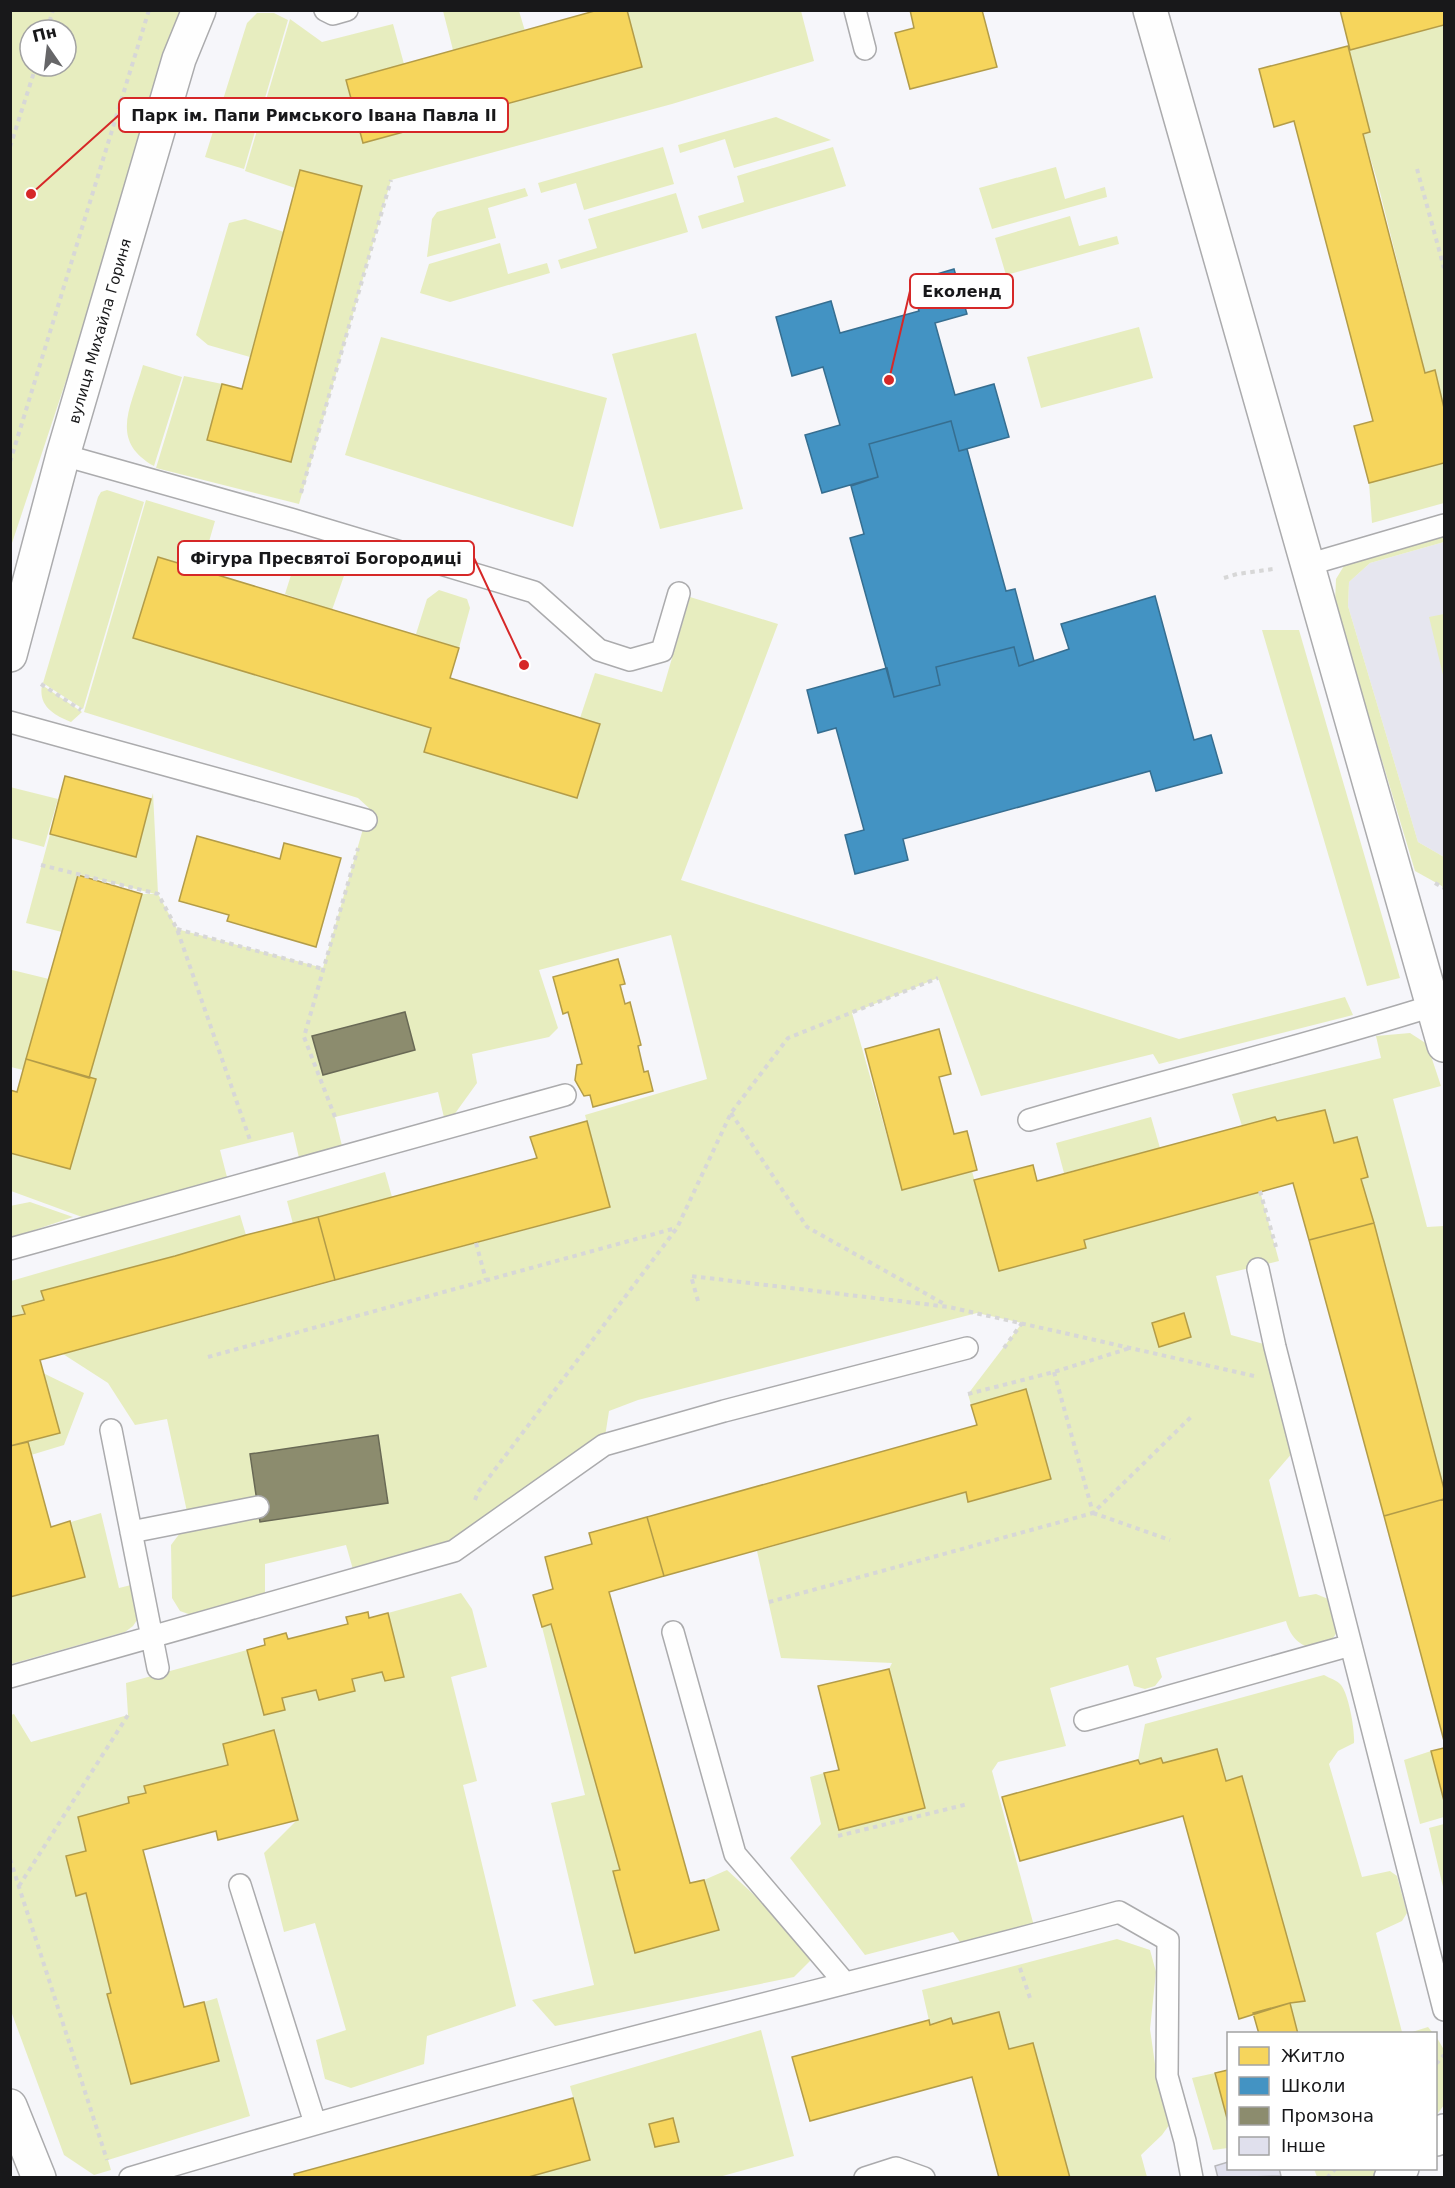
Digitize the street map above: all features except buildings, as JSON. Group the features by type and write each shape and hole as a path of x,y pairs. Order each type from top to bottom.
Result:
{"street":[{"name":"вулиця Михайла Гориня","path":"10,655 63,455 179,58 199,10"},
{"path":"1150,10 1444,1045"},
{"path":"10,2106 39,2178"}],"lane":[{"path":"325,10 333,14 347,10"},
{"path":"855,10 865,49"},
{"path":"63,455 294,520 534,592 599,650 630,660 662,651 679,593"},
{"path":"1307,565 1444,525"},
{"path":"10,722 366,820"},
{"path":"1029,1120 1432,1006"},
{"path":"10,1249 565,1095"},
{"path":"1258,1269 1275,1347 1444,2010"},
{"path":"10,1677 454,1551 604,1445 724,1411 967,1348"},
{"path":"111,1430 158,1668"},
{"path":"131,1532 258,1507"},
{"path":"673,1632 735,1854 845,1983"},
{"path":"1084,1720 1351,1645"},
{"path":"240,1885 315,2123"},
{"path":"120,2174 563,2055 1119,1912 1168,1940 1167,2076 1185,2141 1192,2178"},
{"path":"865,2178 896,2168 924,2178"}],"path":[{"path":"10,462 149,10"},
{"path":"10,147 32,78"},
{"path":"1417,169 1444,268"},
{"path":"301,495 391,180"},
{"path":"1224,578 1237,574 1307,565"},
{"path":"41,684 84,712"},
{"path":"335,1117 304,1037 366,820"},
{"path":"41,865 158,894 177,929 250,1143"},
{"path":"177,929 323,969"},
{"path":"474,1503 478,1492 676,1228 731,1113 788,1038 938,978"},
{"path":"731,1113 807,1227 949,1306"},
{"path":"208,1357 676,1228"},
{"path":"476,1243 486,1280"},
{"path":"698,1301 691,1275 949,1306 1023,1323 1004,1348"},
{"path":"968,1394 1054,1372 1131,1348"},
{"path":"1054,1372 1093,1513"},
{"path":"769,1602 1093,1513 1193,1415"},
{"path":"1093,1513 1170,1540"},
{"path":"19,1886 128,1715"},
{"path":"838,1836 968,1804"},
{"path":"10,1859 120,2174"},
{"path":"1019,1966 1031,2001"}],"shaded area":[{"path":"1444,542 1444,857 1418,842 1348,606 1349,582 1370,563"}],"green space":[{"path":"10,11 189,11 11,546"},
{"path":"443,11 519,11 525,31 453,50"},
{"path":"627,11 801,11 814,61 672,104 391,180 299,504 156,468 184,376 222,384 291,461 362,187 300,170 295,188 245,171 290,19 322,42 393,24 404,64 346,81 363,143 642,67"},
{"path":"257,13 274,13 288,20 244,169 205,157 247,23"},
{"path":"1444,25 1444,408 1435,371 1425,373 1377,180 1363,134 1370,131 1348,46 1351,49"},
{"path":"776,117 831,140 734,168 725,139 680,153 678,145"},
{"path":"663,147 674,184 584,210 576,183 541,193 538,183"},
{"path":"833,147 846,186 702,229 698,216 744,202 737,176"},
{"path":"1056,167 1065,199 1105,187 1107,197 992,229 979,188"},
{"path":"525,188 528,196 488,208 496,238 427,257 432,219 437,212"},
{"path":"676,193 688,232 561,269 558,260 597,248 588,219"},
{"path":"1070,216 1079,246 1117,236 1119,244 1006,275 995,238"},
{"path":"245,219 284,232 250,357 208,345 196,335 229,223"},
{"path":"500,243 508,274 547,263 550,273 450,302 420,293 429,264"},
{"path":"1139,327 1153,378 1041,408 1027,357"},
{"path":"696,333 743,509 660,529 612,354"},
{"path":"381,337 607,398 573,527 345,455"},
{"path":"143,365 182,377 154,466 140,456 131,445 127,433 130,408"},
{"path":"1444,463 1444,503 1372,523 1369,483"},
{"path":"107,490 144,502 83,709 43,683 98,497 101,492"},
{"path":"146,500 215,521 201,569 158,557 134,638 431,728 424,752 577,798 600,725 580,718 595,673 662,692 690,597 778,624 681,880 1179,1039 1345,997 1353,1015 1159,1064 1153,1054 981,1096 938,978 852,1013 902,1189 972,1171 999,1271 1085,1248 1084,1240 1260,1191 1279,1261 1216,1276 1231,1335 1275,1347 1300,1444 1269,1480 1299,1597 1316,1594 1333,1601 1339,1628 1333,1638 1319,1647 1303,1645 1290,1631 1286,1621 1156,1658 1162,1677 1155,1686 1145,1689 1134,1686 1128,1665 1050,1688 1066,1746 998,1762 992,1771 1034,1926 962,1945 953,1932 865,1955 790,1858 821,1824 810,1777 824,1773 839,1830 924,1808 889,1669 892,1663 781,1658 757,1551 966,1492 969,1502 1051,1479 1026,1390 971,1405 968,1394 1022,1323 977,1313 638,1400 609,1411 604,1443 457,1544 354,1573 346,1545 265,1564 265,1595 194,1616 180,1611 172,1598 171,1545 189,1521 167,1419 135,1425 108,1383 63,1354 610,1207 585,1115 707,1079 671,935 539,970 558,1028 549,1037 472,1054 477,1083 446,1126 438,1092 335,1117 343,1150 300,1162 293,1132 220,1150 228,1181 82,1217 11,1191 10,1153 70,1169 95,1080 89,1078 142,894 155,894 78,874 62,932 26,923 50,834 135,857 153,793 158,894 177,929 323,968 369,808 358,798 84,712"},
{"path":"1444,525 1444,542 1370,563 1349,582 1348,606 1418,842 1444,857 1444,894 1442,886 1415,871 1335,603 1336,579 1353,551"},
{"path":"304,549 343,560 346,570 332,610 285,594 297,556"},
{"path":"439,590 467,599 470,608 459,648 416,634 427,599"},
{"path":"1444,614 1444,679 1429,617"},
{"path":"1262,630 1299,630 1400,978 1367,986"},
{"path":"42,685 82,712 71,722 53,713 42,699"},
{"path":"10,787 58,799 44,847 11,838"},
{"path":"12,970 49,979 23,1070 11,1067 10,977"},
{"path":"1410,1033 1427,1044 1441,1086 1393,1099 1427,1227 1444,1226 1444,1489 1361,1179 1368,1177 1357,1137 1334,1143 1325,1110 1242,1126 1232,1094 1381,1058 1376,1036"},
{"path":"1151,1117 1160,1148 1064,1173 1056,1143"},
{"path":"385,1172 392,1197 293,1224 287,1201"},
{"path":"30,1202 73,1217 11,1238 10,1206"},
{"path":"240,1215 246,1235 41,1291 43,1300 22,1305 24,1313 11,1317 11,1281"},
{"path":"43,1373 84,1393 64,1445 31,1455 28,1442 59,1433"},
{"path":"101,1513 119,1588 131,1585 139,1617 125,1632 11,1664 11,1597 85,1577 71,1522"},
{"path":"461,1593 472,1609 487,1667 451,1677 477,1781 463,1785 516,2006 427,2036 424,2064 351,2088 325,2079 316,2040 346,2030 315,1923 284,1932 264,1853 297,1820 275,1731 224,1744 228,1765 145,1786 146,1793 128,1797 129,1803 78,1817 86,1851 77,1895 86,1893 111,1993 107,1995 131,2084 219,2061 204,2002 217,1998 250,2116 108,2160 111,2170 94,2175 64,2155 11,2011 11,1715 14,1714 31,1742 128,1715 126,1683 247,1650 264,1715 282,1698 316,1690 319,1700 355,1691 352,1679 382,1672 385,1681 404,1676 388,1613"},
{"path":"551,1624 620,1870 613,1872 635,1953 718,1930 704,1880 727,1870 763,1903 812,1959 794,1977 555,2026 532,2000 594,1985 551,1803 585,1795 542,1627"},
{"path":"1324,1675 1341,1685 1351,1713 1354,1743 1338,1751 1329,1764 1362,1877 1390,1871 1397,1876 1407,1913 1402,1921 1376,1933 1402,2032 1298,2032 1290,2003 1304,2001 1242,1776 1226,1781 1217,1749 1163,1763 1161,1758 1140,1764 1138,1760 1145,1724"},
{"path":"1431,1751 1444,1801 1444,1817 1420,1824 1404,1760"},
{"path":"1444,1824 1444,1891 1429,1828"},
{"path":"1117,1939 1150,1950 1156,1972 1150,2029 1157,2078 1172,2121 1162,2135 1141,2155 1147,2177 1070,2177 1033,2043 1009,2049 953,2024 951,2019 930,2025 922,1990"},
{"path":"1428,2027 1432,2032 1412,2032"},
{"path":"761,2030 794,2156 719,2177 525,2178 590,2160 570,2086"},
{"path":"1437,2038 1444,2050 1444,2105 1437,2115"},
{"path":"1215,2073 1227,2118 1227,2148 1213,2150 1192,2078"},
{"path":"1314,2170 1385,2170 1378,2178 1317,2177"}],"place":[{"name":"Парк ім. Папи Римського Івана Павла ІІ","path":"31,194"},
{"name":"Еколенд","path":"889,380"},
{"name":"Фігура Пресвятої Богородиці","path":"524,665"}]}
